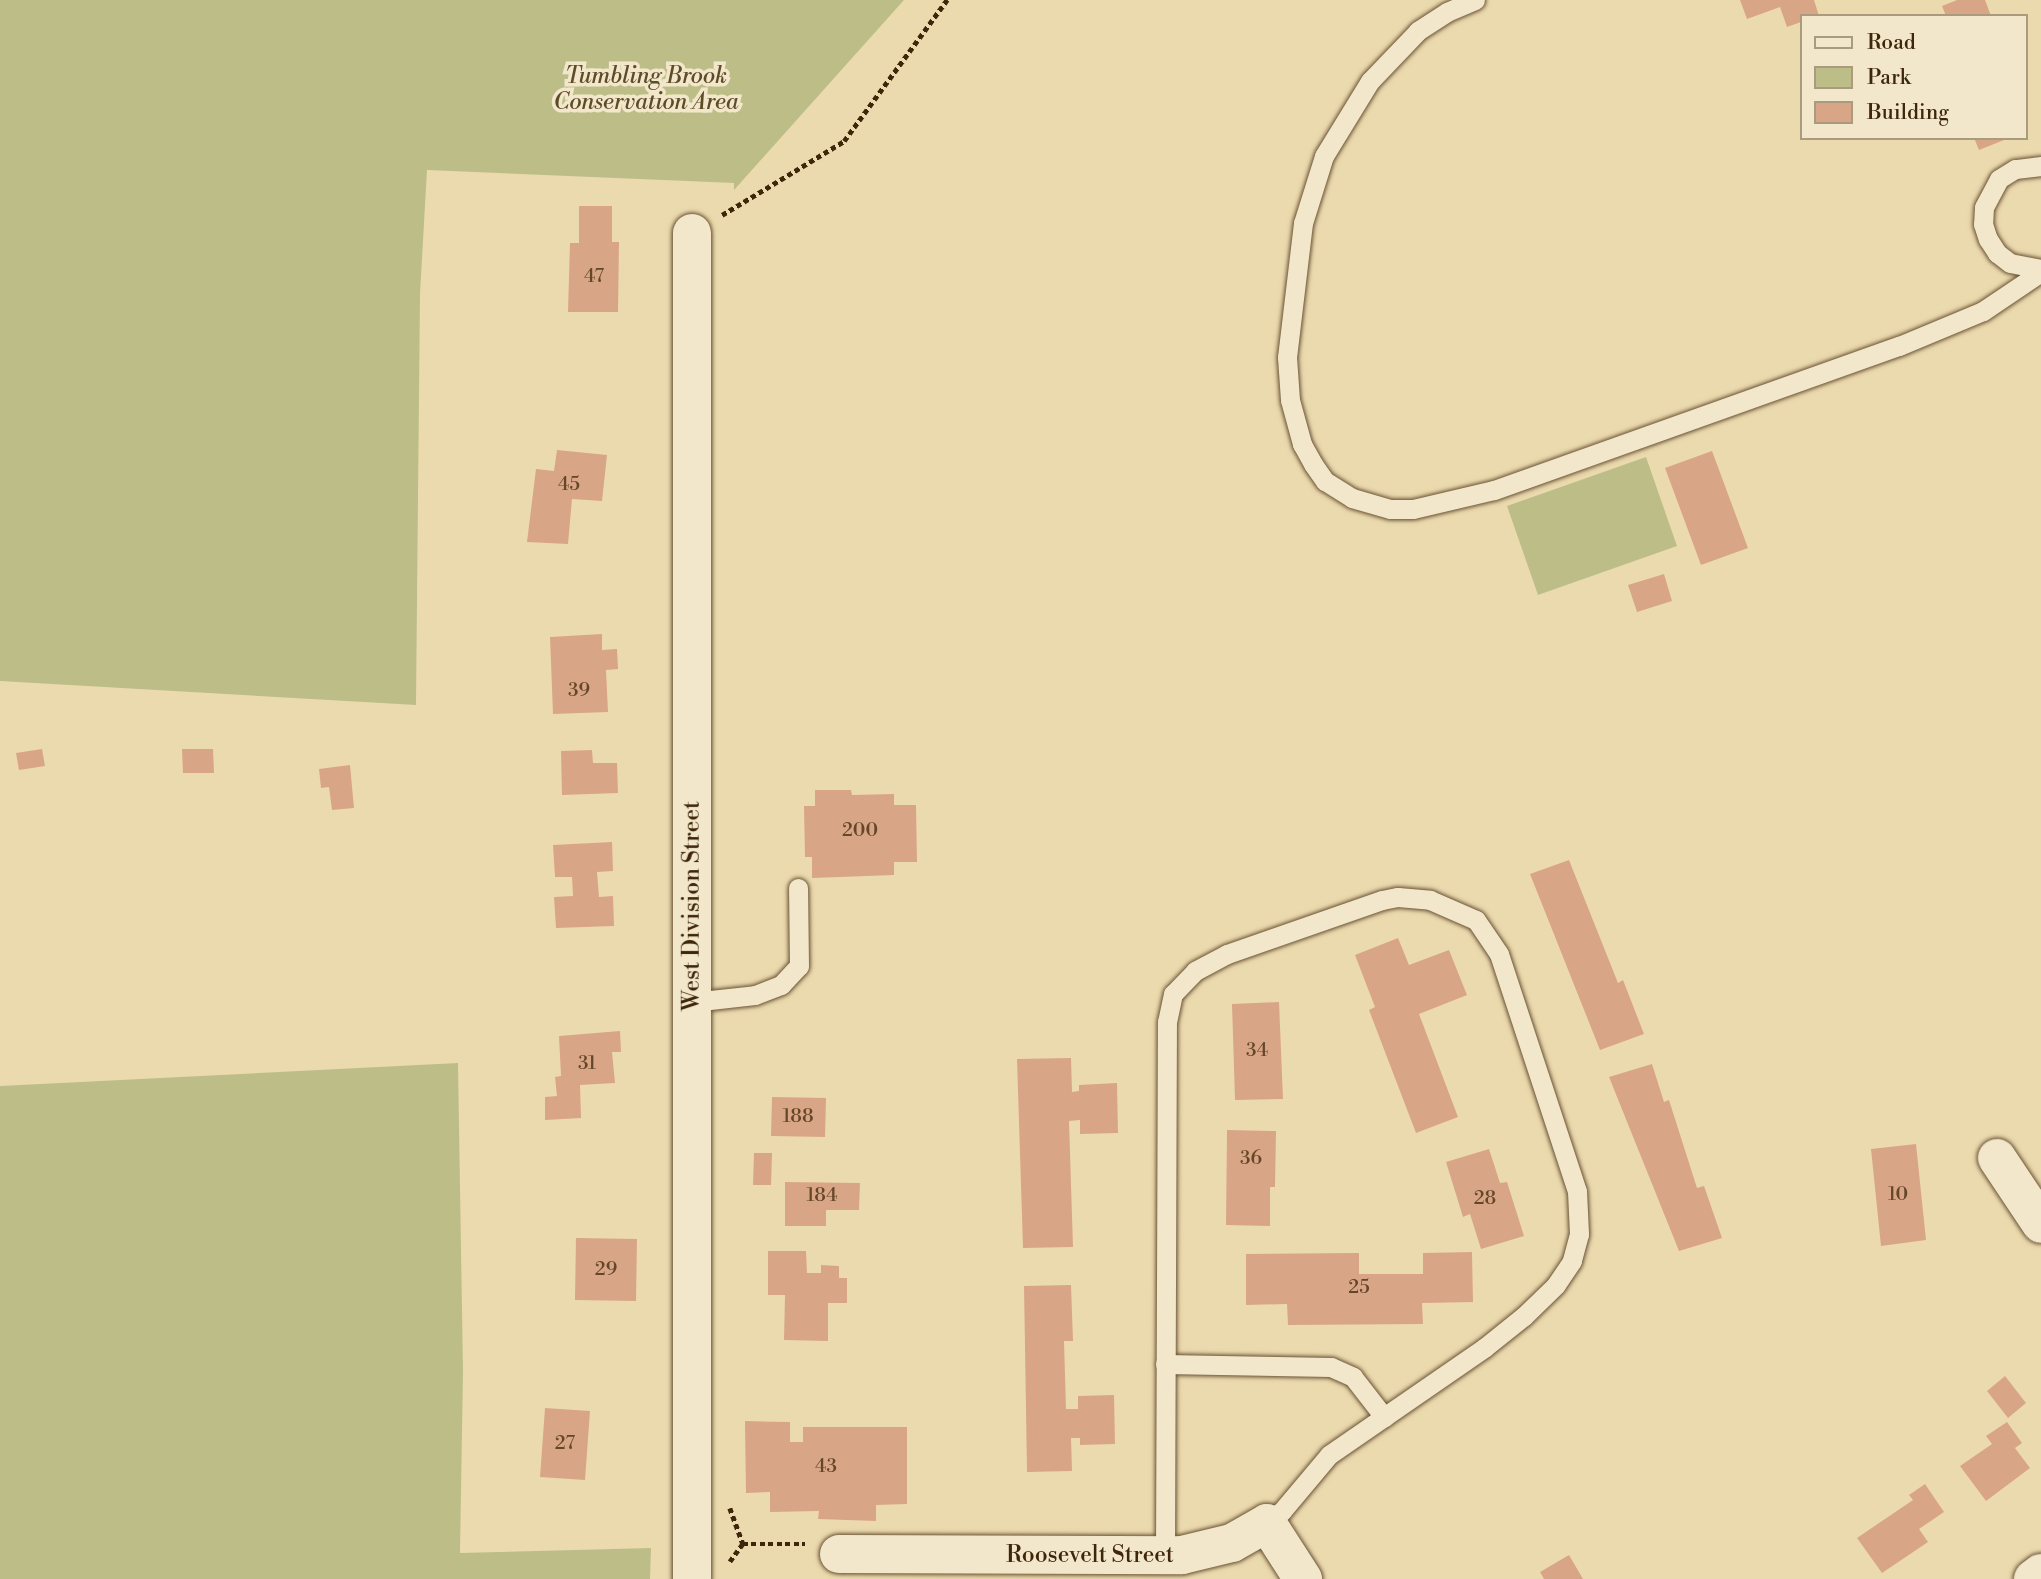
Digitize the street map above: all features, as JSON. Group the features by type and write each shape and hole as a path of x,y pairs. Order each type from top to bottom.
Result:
{"street":[{"name":"West Division Street","path":"692,233 692,1579"},
{"path":"1997,1158 2041,1224"},
{"path":"1267,1523 1303,1579"},
{"name":"Roosevelt Street","path":"839,1554 1165,1556 1217,1549 1267,1523"},
{"path":"2033,1579 2041,1573"}],"lane":[{"path":"1475,0 1425,26 1385,62 1351,108 1324,156 1306,212 1287,356 1290,400 1302,444 1313,464 1325,481 1352,498 1380,508 1413,509 1494,490 1899,346 1983,311 2041,271"},
{"path":"2041,166 2015,169 2000,179 1984,207 1983,224 1997,253 2010,263 2041,271"},
{"path":"692,1002 755,995 781,985 799,966 797,888"},
{"path":"1165,1556 1167,1022 1173,994 1195,971 1227,954 1382,901 1398,897 1430,900 1476,920 1499,954 1577,1191 1578,1234 1565,1274 1524,1316 1484,1348 1329,1455 1267,1523"},
{"path":"1165,1364 1331,1367 1353,1377 1384,1417"}],"path":[{"path":"692,233 844,141 947,0"},
{"path":"743,1544 816,1544 839,1554"}],"green space":[{"name":"Tumbling Brook Conservation Area","path":"0,0 904,0 734,190 734,183 427,170 420,294 416,705 0,681"},
{"path":"1646,457 1677,546 1538,595 1507,506"},
{"path":"458,1063 463,1371 460,1553 651,1548 650,1579 0,1579 0,1086"}],"building":[{"path":"1740,0 1814,0 1818,14 1800,14 1800,22 1787,27 1780,7 1747,19"},
{"path":"1957,0 1985,0 1990,14 1945,14 1942,6"},
{"path":"1975,140 2004,140 1979,150"},
{"path":"579,206 612,206 612,242 619,242 618,312 568,312 570,243 579,243"},
{"path":"557,450 607,455 602,501 572,499 568,544 527,542 536,469 554,471"},
{"path":"1712,451 1748,548 1701,565 1665,468"},
{"path":"1664,574 1672,601 1637,612 1628,585"},
{"path":"602,634 602,650 617,649 618,669 606,670 608,712 553,714 550,637"},
{"path":"42,749 45,766 19,770 16,753"},
{"path":"182,749 213,749 214,773 183,773"},
{"path":"592,750 593,763 617,763 618,793 562,795 561,751"},
{"path":"350,765 354,808 332,810 329,787 321,788 319,769"},
{"path":"815,790 851,790 852,795 894,794 894,805 916,805 917,862 894,862 894,875 812,878 812,857 805,857 804,806 815,806"},
{"path":"612,842 613,871 597,872 599,897 613,896 614,926 556,928 554,897 573,896 572,877 555,877 553,845"},
{"path":"1569,860 1618,983 1623,980 1644,1034 1600,1050 1530,874"},
{"path":"1398,938 1409,965 1449,950 1467,995 1419,1014 1458,1117 1416,1133 1369,1010 1375,1007 1355,955"},
{"path":"1279,1002 1283,1099 1235,1100 1232,1004"},
{"path":"620,1031 621,1052 612,1052 615,1083 580,1085 581,1118 545,1120 545,1097 557,1096 555,1077 561,1076 559,1036"},
{"path":"1071,1058 1072,1092 1079,1091 1079,1085 1117,1083 1118,1133 1080,1134 1080,1120 1069,1121 1073,1247 1023,1248 1017,1059"},
{"path":"1652,1064 1664,1102 1669,1100 1697,1188 1704,1186 1722,1238 1679,1251 1609,1077"},
{"path":"772,1097 826,1098 825,1137 771,1136"},
{"path":"1227,1130 1276,1131 1275,1187 1270,1187 1270,1226 1226,1225"},
{"path":"1916,1144 1926,1240 1881,1246 1871,1149"},
{"path":"1489,1149 1500,1183 1507,1182 1524,1236 1481,1249 1470,1214 1463,1217 1446,1162"},
{"path":"754,1153 772,1153 771,1185 753,1185"},
{"path":"785,1182 860,1183 859,1210 826,1210 826,1226 785,1226"},
{"path":"576,1238 637,1239 636,1301 575,1300"},
{"path":"768,1251 806,1251 807,1273 821,1273 821,1265 839,1266 839,1278 847,1278 847,1303 828,1303 828,1341 784,1340 785,1295 768,1295"},
{"path":"1472,1252 1473,1302 1422,1303 1423,1324 1288,1325 1287,1304 1246,1305 1246,1254 1359,1253 1359,1274 1423,1274 1423,1253"},
{"path":"1071,1285 1073,1341 1064,1341 1066,1409 1078,1409 1078,1396 1114,1395 1115,1444 1080,1445 1080,1438 1071,1438 1072,1471 1027,1472 1024,1286"},
{"path":"2005,1376 2026,1403 2008,1418 1987,1391"},
{"path":"545,1408 590,1411 585,1480 540,1477"},
{"path":"745,1421 790,1422 790,1442 803,1442 803,1427 907,1427 907,1504 876,1505 876,1521 818,1519 819,1511 770,1512 770,1492 746,1493"},
{"path":"2007,1422 2022,1443 2015,1448 2030,1468 1986,1501 1960,1466 1992,1444 1986,1436"},
{"path":"1925,1484 1944,1512 1919,1529 1928,1542 1882,1573 1857,1538 1913,1500 1909,1495"},
{"path":"1569,1555 1583,1579 1544,1579 1540,1572"}]}
